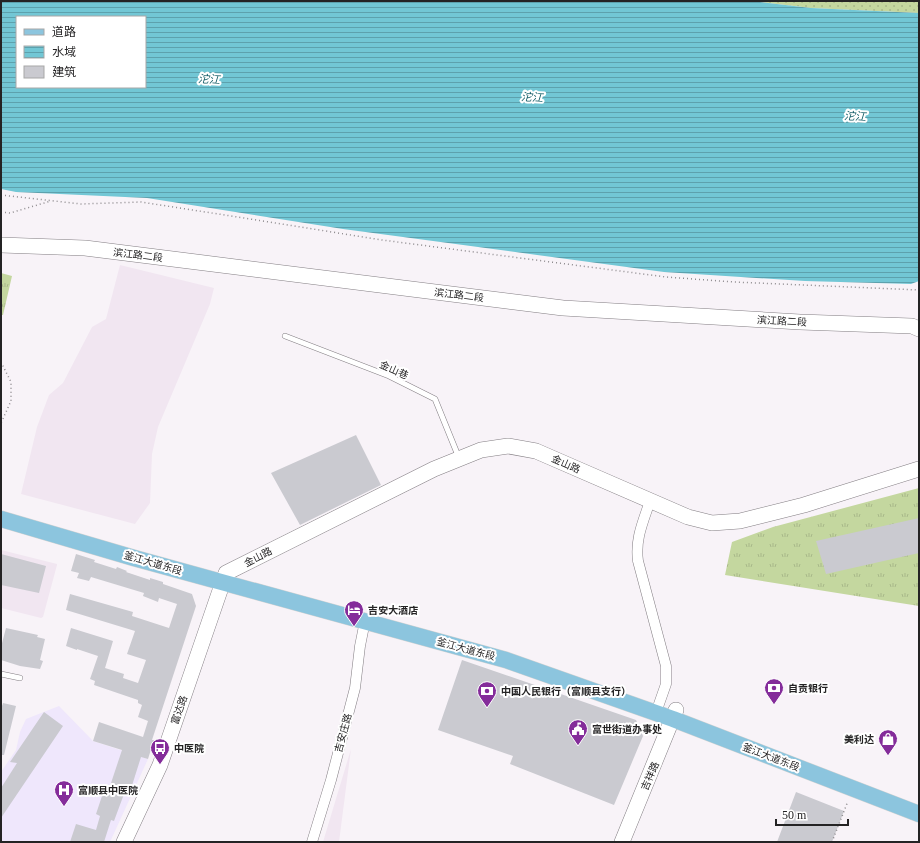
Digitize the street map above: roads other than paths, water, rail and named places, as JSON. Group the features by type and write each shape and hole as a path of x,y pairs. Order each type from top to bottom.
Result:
{"main road":[{"name":"釜江大道东段","path":"1,511 366,621 506,660 675,715 919,804"},
{"name":"釜江大道东段","path":"1,519 134,558 224,578 509,652 659,704 675,715 853,789 919,814"}],"street":[{"name":"滨江路二段","path":"1,245 85,248 563,308 792,322 912,326 919,329"},
{"name":"金山路","path":"224,578 434,469 481,450 508,446 536,451 688,518 712,523 740,521 804,505 919,469"},
{"path":"650,501 636,550 666,666 666,684 659,704"},
{"name":"富达路","path":"124,842 160,766 224,578"},
{"name":"吉安庄路","path":"312,842 355,688 360,646 366,621"},
{"name":"吉祥路","path":"622,842 675,715"}],"lane":[{"name":"金山巷","path":"285,336 389,376 435,399 460,459"},
{"path":"1,674 20,678"}],"water":[{"name":"沱江","path":"1,1 752,1 811,8 919,13 919,281 911,284 805,281 664,272 343,229 147,198 16,192 1,189"}],"place":[{"name":"吉安大酒店","path":"354,627"},
{"name":"自贡银行","path":"774,705"},
{"name":"中国人民银行（富顺县支行）","path":"487,708"},
{"name":"富世街道办事处","path":"578,746"},
{"name":"美利达","path":"888,756"},
{"name":"中医院","path":"160,765"},
{"name":"富顺县中医院","path":"64,807"}]}
